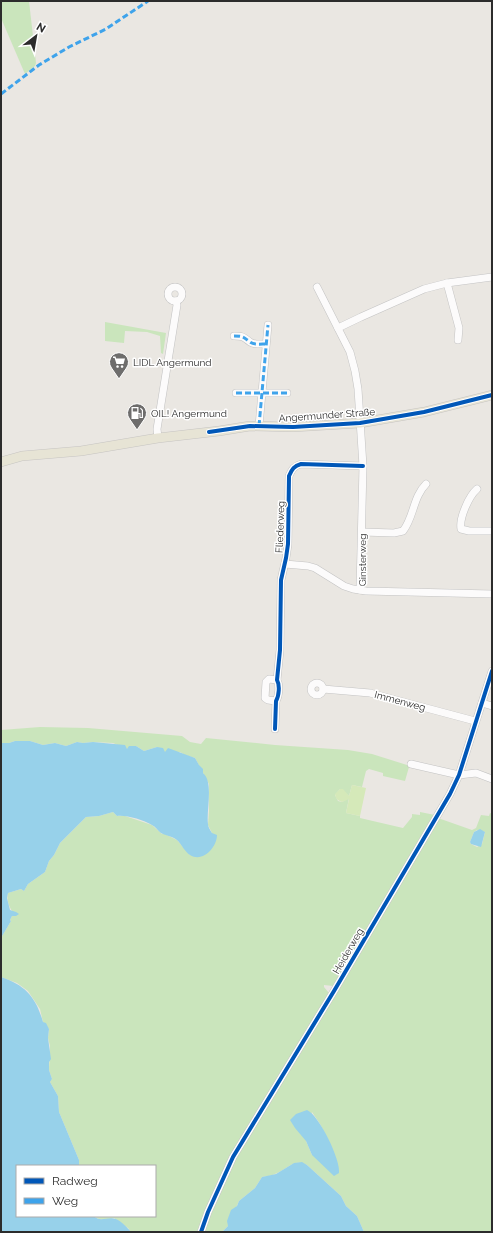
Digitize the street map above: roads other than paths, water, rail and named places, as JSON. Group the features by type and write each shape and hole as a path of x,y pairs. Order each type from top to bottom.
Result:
{"main road":[{"name":"Angermunder Straße","path":"3,461 22,456 80,451 158,438 244,427 294,427 360,423 424,412 492,395"}],"street":[{"path":"338,328 424,289 447,283 492,277"},
{"path":"447,283 459,328 458,340"},
{"name":"Ginsterweg","path":"317,287 350,352 356,371 363,466 360,590 435,594 492,594"},
{"path":"158,438 157,429 168,368 177,306 176,301"},
{"path":"259,426 268,324"},
{"path":"234,336 245,337 253,343 266,344"},
{"path":"236,393 287,393"},
{"name":"Fliederweg","path":"274,729 279,683 277,680 280,650 280,580 285,564 288,544 289,476 291,470 295,465 301,464 363,466"},
{"path":"362,532 394,533 403,531 407,525 419,493 426,484"},
{"path":"477,489 471,495 461,520 460,527 461,529 469,531 492,531"},
{"name":"Fliederweg","path":"285,564 315,568 344,586 360,590"},
{"name":"Heiderweg","path":"201,1232 208,1212 233,1157 334,991 459,775 492,671"},
{"path":"276,701 265,698 266,682 269,679 277,680"},
{"name":"Immenweg","path":"323,689 370,693 476,721"},
{"path":"482,703 492,706"},
{"path":"411,764 459,775 476,773 492,779"}],"water":[{"path":"30,741 43,745 55,743 66,746 77,742 93,742 125,745 127,749 129,746 136,746 144,751 157,747 163,748 165,752 168,748 195,758 203,769 203,773 208,783 208,825 212,833 217,835 215,844 212,849 204,855 195,857 188,854 176,839 161,833 144,821 130,817 117,816 113,812 99,816 86,817 60,843 49,861 45,872 28,884 24,891 21,889 8,893 7,898 10,910 19,914 12,916 11,921 1,938 1,743"},
{"path":"480,829 485,832 481,847 471,844 470,842 474,832"},
{"path":"1,977 17,984 28,993 37,1006 43,1022 46,1023 49,1029 48,1038 51,1059 49,1062 49,1070 52,1079 50,1082 58,1096 59,1112 79,1160 79,1165 16,1165 16,1217 113,1218 126,1226 131,1232 1,1232"},
{"path":"307,1110 312,1114 323,1129 337,1158 339,1173 334,1176 312,1155 306,1141 290,1120 296,1114"},
{"path":"302,1162 341,1196 346,1206 357,1216 364,1232 222,1232 228,1226 227,1221 231,1210 237,1206 239,1201 255,1188 262,1177 276,1174 294,1163"}],"place":[{"name":"LIDL Angermund","path":"119,379"},
{"name":"OIL! Angermund","path":"137,430"}]}
